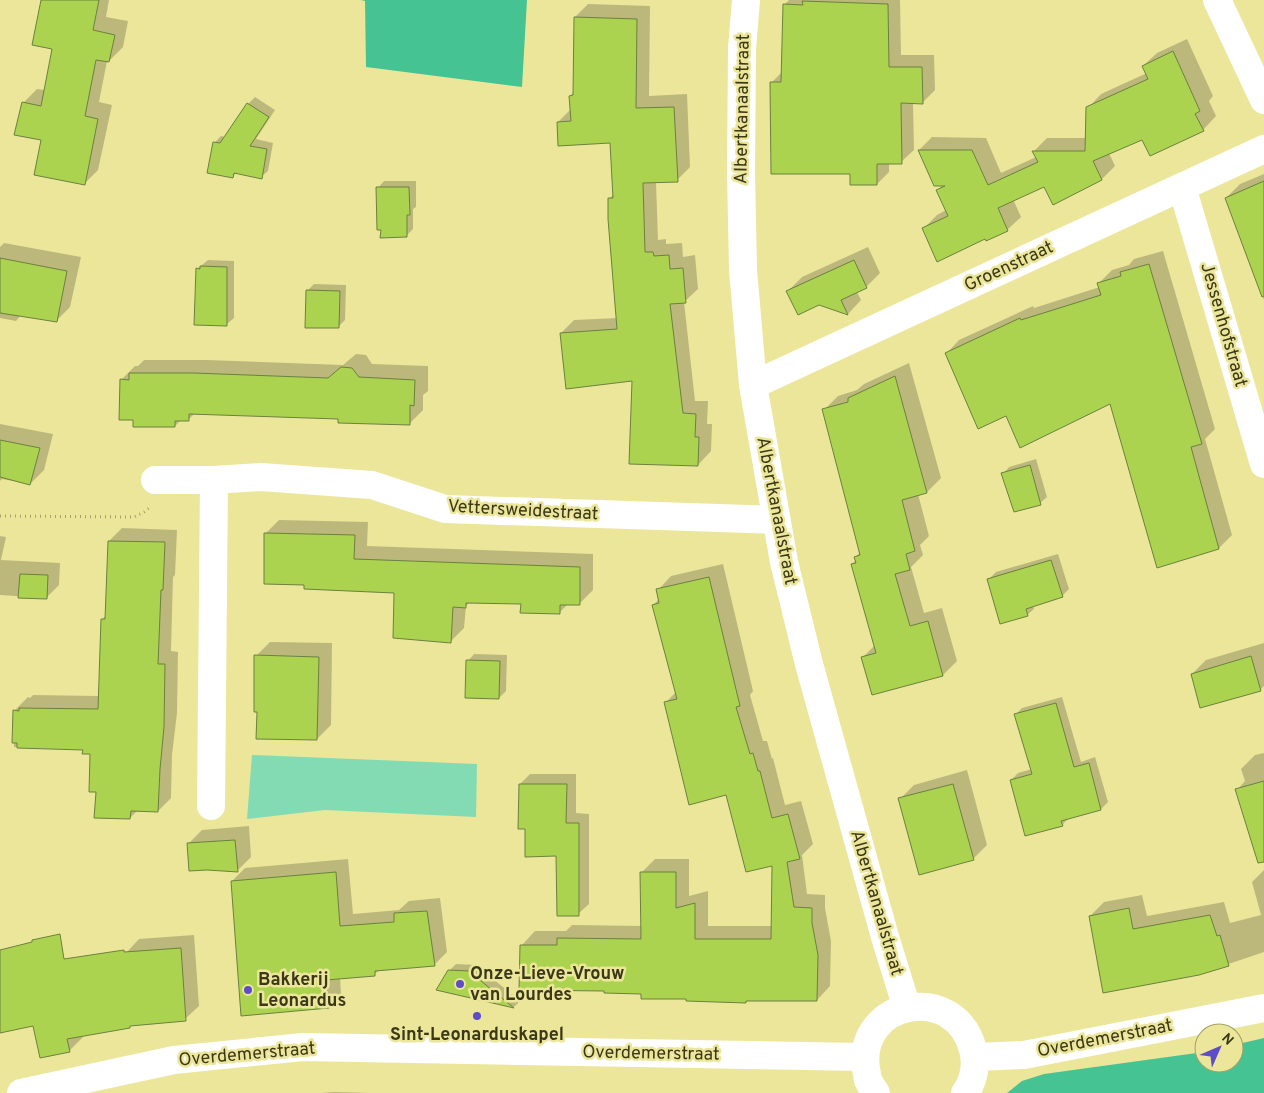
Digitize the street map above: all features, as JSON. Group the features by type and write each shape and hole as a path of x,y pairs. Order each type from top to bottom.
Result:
{"street":[{"name":"Albertkanaalstraat","path":"746,0 742,49 743,270 753,385 784,562 809,664 885,937 907,1008"},
{"path":"1217,0 1264,100"},
{"name":"Groenstraat","path":"753,385 1264,149"},
{"name":"Jessenhofstraat","path":"1182,187 1264,464"},
{"name":"Vettersweidestraat","path":"156,480 214,480 262,477 372,485 445,509 776,520"},
{"path":"211,806 214,480"},
{"path":"876,1093 868,1079 864,1057 868,1040 878,1025 891,1014 907,1008 926,1006 944,1012 959,1023 970,1038 975,1056 974,1074 965,1093"},
{"name":"Overdemerstraat","path":"975,1056 1024,1055 1264,1008"},
{"name":"Overdemerstraat","path":"21,1093 51,1090 174,1060 303,1048 864,1057"}],"path":[{"path":"0,516 134,516 144,512 153,504 156,480"}],"green space":[{"path":"361,0 527,0 522,87 366,67 365,1"},
{"path":"252,755 477,764 476,817 325,810 247,819"},
{"path":"1264,1038 1264,1093 1007,1093 1022,1081 1044,1074 1194,1053 1194,1073 1244,1073 1244,1043"}],"building":[{"path":"41,0 99,0 93,30 115,35 109,62 96,60 85,116 98,119 85,185 34,175 41,140 14,135 22,102 41,106 52,49 32,45"},
{"path":"802,1 888,4 889,67 922,67 923,104 901,103 902,164 877,164 877,185 850,185 850,174 771,174 770,82 781,82 783,4 803,5"},
{"path":"574,17 637,19 636,108 674,107 678,182 643,183 645,252 653,252 654,256 669,255 670,269 683,268 686,303 670,304 683,413 696,414 695,437 699,437 698,466 629,464 632,381 566,389 560,333 617,329 608,219 608,198 613,198 610,143 558,146 557,122 571,121 569,96 573,95"},
{"path":"1173,51 1200,111 1195,114 1204,131 1150,156 1142,140 1093,161 1102,180 1053,205 1044,187 998,208 1008,231 986,241 985,239 937,262 922,228 948,216 936,190 945,186 934,186 918,150 972,150 988,185 1038,162 1032,151 1085,151 1086,107 1148,79 1142,66"},
{"path":"247,103 269,117 250,146 267,149 262,179 234,173 233,178 207,173 213,142 220,143"},
{"path":"1264,181 1264,296 1262,297 1225,198"},
{"path":"376,187 409,187 410,215 407,215 407,237 380,238 381,230 377,230"},
{"path":"0,258 67,271 57,322 0,313"},
{"path":"854,260 867,288 841,300 848,315 819,305 798,315 786,291"},
{"path":"1149,264 1202,444 1191,447 1219,549 1157,568 1110,404 1020,448 1006,416 978,429 945,353 1020,318 1021,320 1101,295 1097,283 1121,276 1120,272"},
{"path":"200,266 227,267 227,326 194,325 196,268 200,269"},
{"path":"306,290 340,291 339,328 305,328"},
{"path":"341,367 352,368 359,377 415,380 414,406 410,405 410,425 338,423 338,419 189,414 189,421 175,421 175,427 133,427 133,420 119,420 120,379 129,380 129,373 193,373 328,378"},
{"path":"895,376 927,493 902,500 915,551 906,554 910,570 895,574 910,626 928,621 943,676 872,695 861,657 876,653 851,564 856,563 854,557 860,555 822,409 848,402 848,398"},
{"path":"0,440 40,448 30,485 0,477"},
{"path":"1030,465 1041,505 1014,512 1001,473"},
{"path":"264,533 355,535 354,559 580,567 580,605 560,605 560,614 520,613 521,604 466,603 466,608 453,607 451,643 393,638 394,593 304,589 304,585 264,584"},
{"path":"108,541 165,542 158,664 165,664 164,727 158,812 131,811 130,819 94,818 96,792 89,792 90,754 82,754 83,750 17,748 17,743 12,743 13,710 19,711 19,708 98,709 101,619 105,619"},
{"path":"1051,560 1063,597 1026,609 1028,616 1000,624 987,579"},
{"path":"20,574 48,575 47,599 18,598"},
{"path":"709,577 740,706 736,707 750,754 753,753 758,771 760,771 772,818 788,814 800,859 787,862 794,907 812,908 812,923 818,955 817,1001 746,1001 746,1003 686,1001 686,999 641,999 641,994 604,993 604,991 519,990 520,945 557,945 557,938 641,939 640,872 676,872 676,908 695,903 695,939 771,939 772,866 746,872 726,795 689,805 664,702 677,699 652,605 659,603 656,589"},
{"path":"254,655 319,657 317,740 256,739 257,712 254,712"},
{"path":"1251,656 1261,691 1200,708 1191,674"},
{"path":"466,660 500,661 499,699 465,698"},
{"path":"1056,703 1074,767 1089,763 1101,810 1061,821 1063,826 1025,836 1010,780 1032,774 1014,714"},
{"path":"1264,781 1264,862 1258,863 1235,789"},
{"path":"519,784 567,784 566,823 579,823 579,916 557,916 556,856 525,857 525,829 518,829"},
{"path":"953,784 974,860 919,875 898,798"},
{"path":"235,840 238,872 189,871 187,843"},
{"path":"336,872 340,926 394,922 394,913 427,911 435,966 375,971 375,976 326,980 329,1008 241,1016 231,881"},
{"path":"1129,908 1133,929 1210,915 1217,936 1220,935 1229,966 1199,975 1103,993 1089,916"},
{"path":"60,934 64,959 124,950 124,952 181,948 186,1021 130,1026 130,1028 67,1039 70,1052 40,1058 33,1026 0,1033 0,950"},
{"name":"Onze-Lieve-Vrouw van Lourdes","path":"448,970 469,971 514,1008 436,990"}],"place":[{"name":"Onze-Lieve-Vrouw van Lourdes","path":"460,984"},
{"name":"Bakkerij Leonardus","path":"248,990"},
{"name":"Sint-Leonarduskapel","path":"477,1016"}]}
